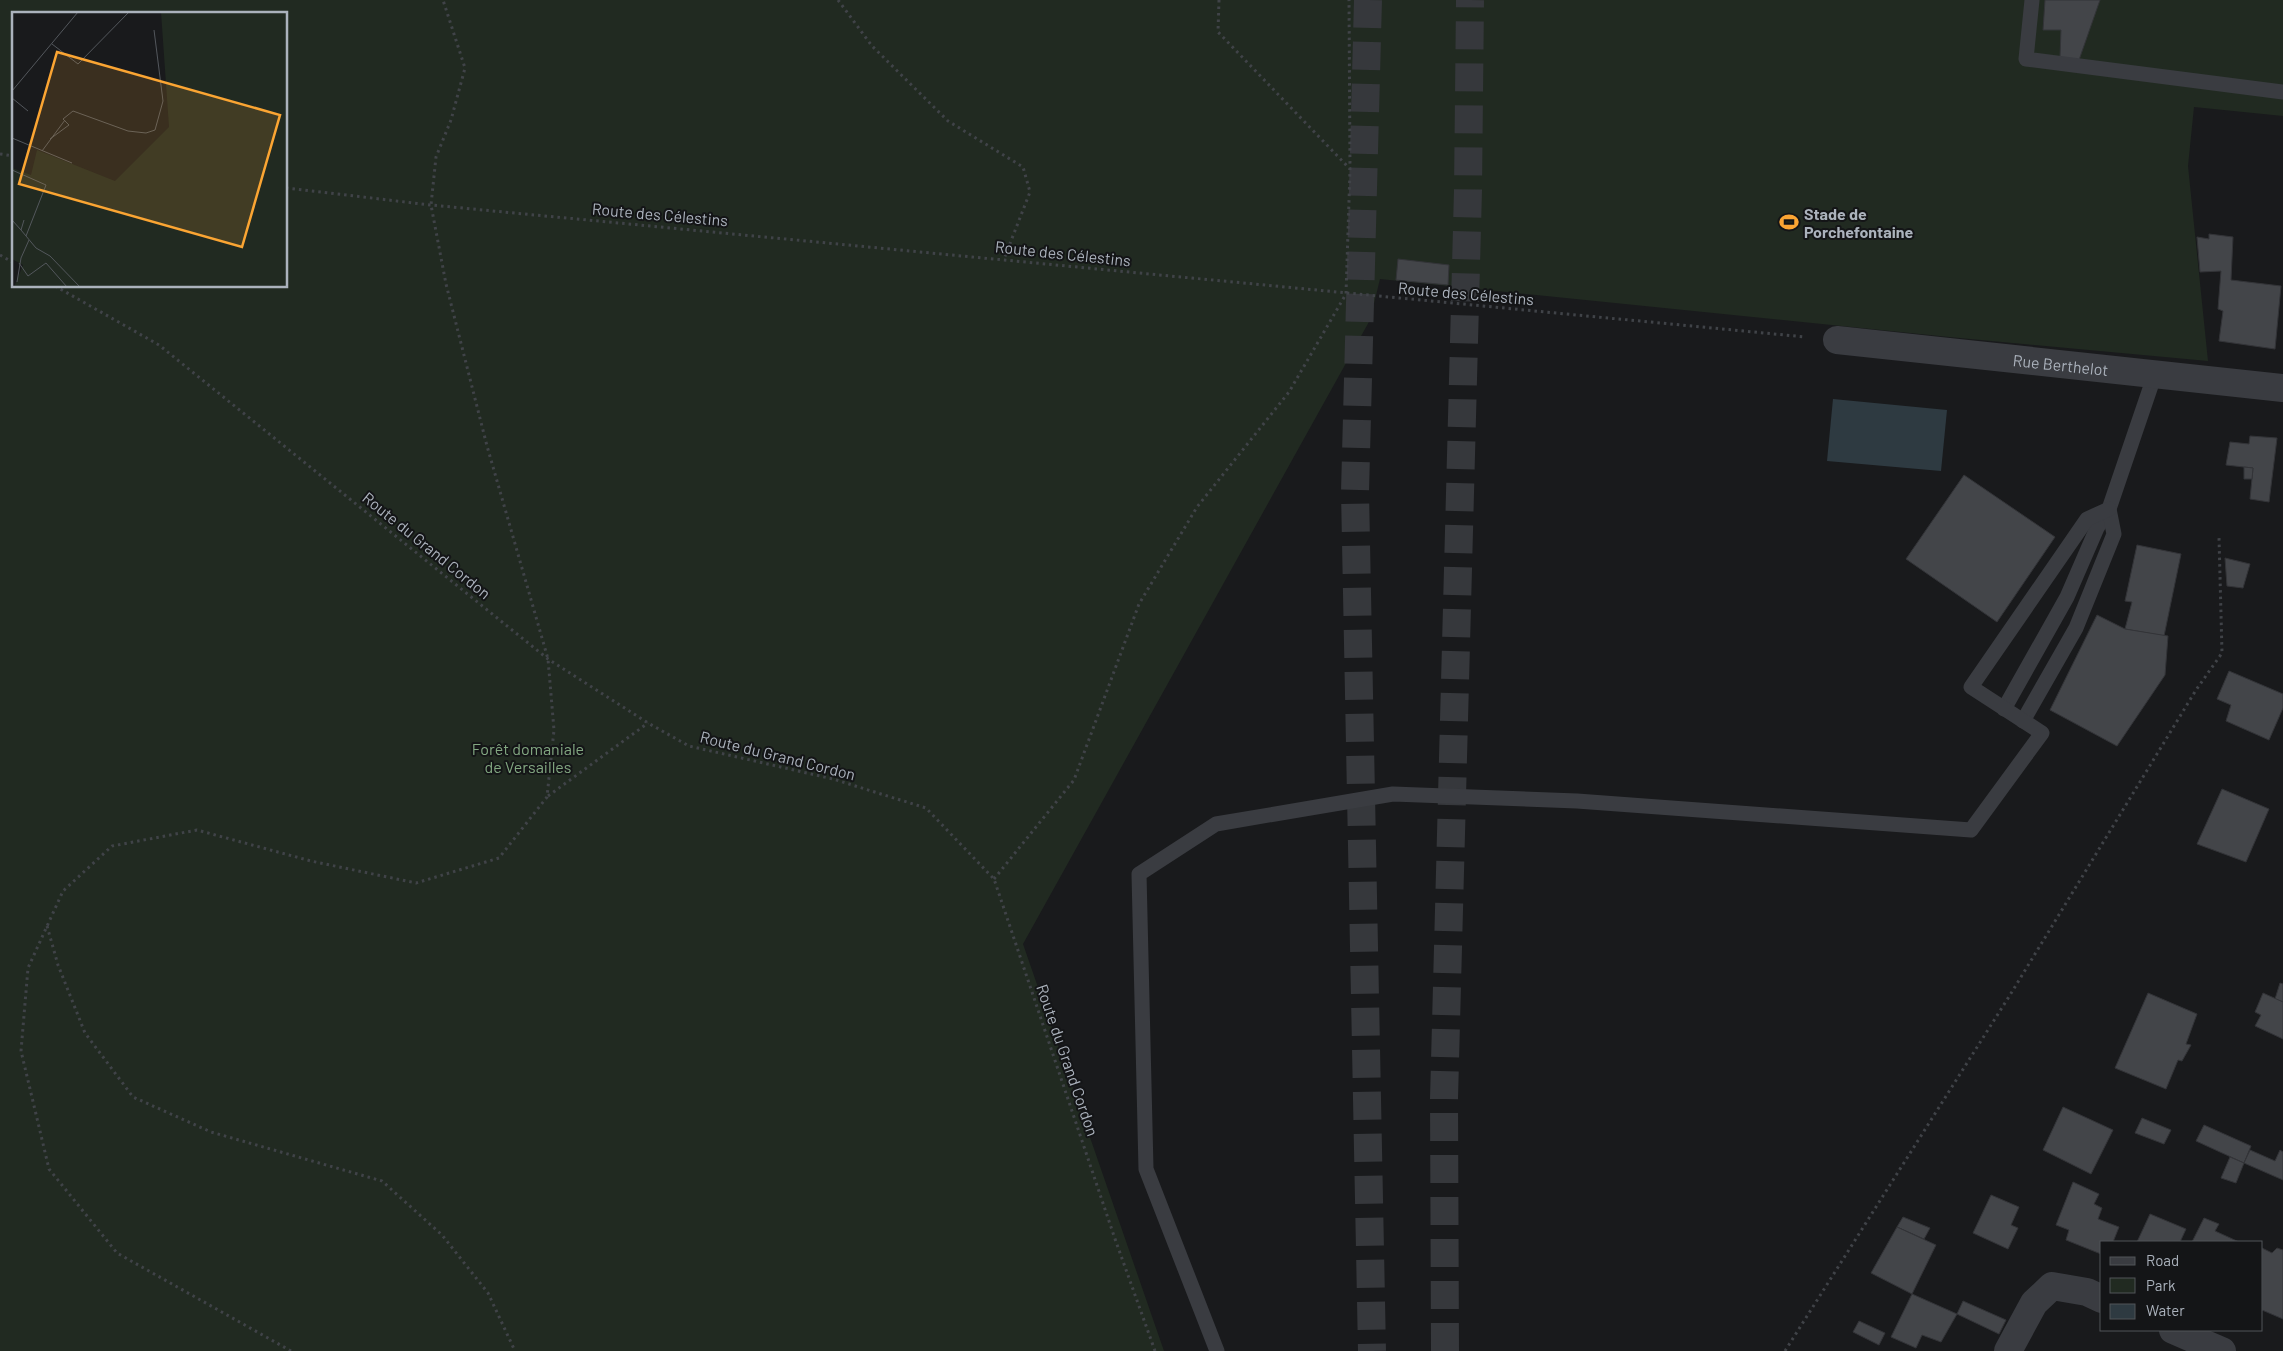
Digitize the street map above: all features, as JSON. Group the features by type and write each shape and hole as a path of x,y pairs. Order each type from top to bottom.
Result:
{"street":[{"name":"Rue Berthelot","path":"1837,340 2283,388"},
{"path":"2008,1351 2034,1303 2052,1286 2086,1292 2100,1298"},
{"path":"2174,1331 2222,1351"}],"lane":[{"path":"2032,0 2026,59 2283,92"},
{"path":"1217,1351 1146,1169 1139,874 1216,824 1393,794 1577,801 1971,830 2042,733 1971,687 2092,524 2109,509 2155,374"},
{"path":"2023,721 2076,628 2114,534 2109,509"},
{"path":"2004,709 2067,597 2092,524"}],"path":[{"path":"442,0 464,68 451,120 436,157 432,205 446,284 487,446 548,659 554,730 547,797"},
{"path":"838,0 872,46 948,121 1023,167 1030,192 1004,259"},
{"path":"1220,0 1218,32 1350,170"},
{"path":"994,879 1074,780 1138,604 1197,507 1290,392 1346,294 1350,170 1349,0"},
{"name":"Route des Célestins","path":"288,188 432,205 1837,340"},
{"path":"0,255 12,262"},
{"name":"Route du Grand Cordon","path":"59,288 159,345 548,659 648,723 689,746 833,780 926,808 994,879 1111,1227 1155,1351"},
{"path":"1785,1351 1944,1101 2158,751 2222,653 2219,538"},
{"path":"291,1351 117,1253 49,1169 22,1051 28,968 63,891 112,846 197,830 311,862 416,883 499,858 547,797 648,723"},
{"path":"47,926 58,965 85,1033 133,1097 211,1132 382,1181 442,1235 488,1293 515,1351"}],"green space":[{"name":"Forêt domaniale de Versailles","path":"0,0 2283,0 2283,116 2194,107 2188,166 2208,361 1949,337 1380,279 1370,320 1023,944 1164,1351 0,1351"}],"water":[{"path":"1833,399 1947,410 1941,471 1827,461"}],"building":[{"path":"2045,0 2100,0 2079,60 2060,57 2061,30 2043,30"},
{"path":"2209,234 2233,237 2231,280 2281,286 2275,349 2219,341 2223,311 2218,309 2221,271 2200,272 2197,237 2209,239"},
{"path":"1398,259 1449,265 1448,285 1396,280"},
{"path":"2250,436 2277,438 2269,502 2250,499 2253,468 2226,465 2230,442 2249,444"},
{"path":"2244,467 2253,468 2252,479 2244,479"},
{"path":"1964,475 2055,537 1997,622 1906,559"},
{"path":"2137,545 2181,554 2164,636 2125,629 2132,602 2125,601"},
{"path":"2225,558 2250,564 2243,588 2227,586"},
{"path":"2097,615 2125,629 2168,636 2165,675 2117,746 2050,710"},
{"path":"2229,671 2283,694 2283,708 2269,740 2226,721 2231,705 2217,699"},
{"path":"2222,789 2269,809 2246,862 2197,844"},
{"path":"2280,983 2283,984 2283,1002 2275,999"},
{"path":"2148,993 2197,1014 2186,1044 2191,1045 2182,1061 2178,1060 2166,1089 2115,1068"},
{"path":"2263,993 2283,1002 2283,1039 2255,1026 2261,1015 2255,1012"},
{"path":"2063,1107 2113,1130 2091,1174 2043,1150"},
{"path":"2142,1118 2171,1130 2164,1144 2135,1133"},
{"path":"2204,1125 2251,1146 2244,1163 2196,1141"},
{"path":"2250,1150 2275,1161 2280,1150 2283,1152 2283,1180 2244,1163"},
{"path":"2230,1157 2244,1163 2236,1183 2221,1178"},
{"path":"2073,1182 2099,1194 2094,1204 2102,1208 2098,1219 2119,1227 2113,1241 2100,1241 2100,1254 2066,1240 2069,1230 2056,1225"},
{"path":"1991,1195 2019,1207 2011,1225 2018,1228 2008,1249 1973,1233"},
{"path":"2150,1214 2186,1229 2180,1241 2137,1241"},
{"path":"1903,1217 1930,1228 1924,1239 1897,1227"},
{"path":"2204,1218 2219,1224 2215,1231 2237,1241 2192,1241"},
{"path":"1897,1227 1936,1245 1912,1294 1871,1273"},
{"path":"2263,1248 2272,1253 2277,1248 2283,1250 2283,1319 2263,1310"},
{"path":"1912,1294 1957,1314 1941,1342 1922,1335 1916,1348 1891,1337"},
{"path":"1963,1301 2006,1320 1999,1334 1957,1314"},
{"path":"1859,1321 1885,1333 1879,1345 1853,1332"}],"tunnel":[{"path":"1368,0 1355,492 1372,1351"},
{"path":"1445,1351 1444,1099 1468,190 1470,0"}],"place":[{"name":"Stade de Porchefontaine","path":"1789,222"}]}
